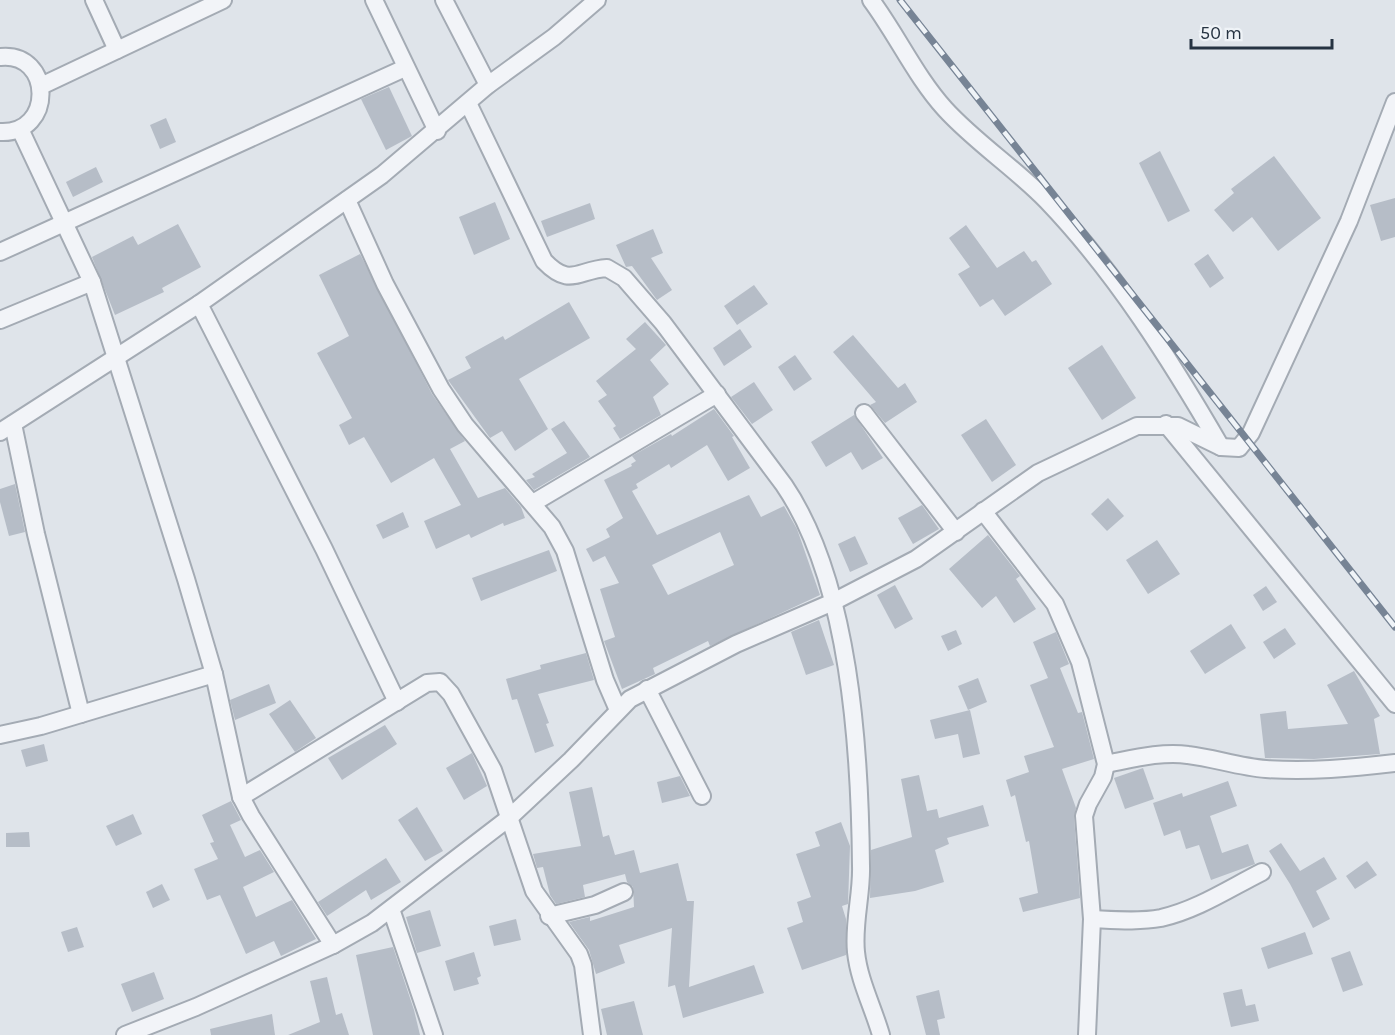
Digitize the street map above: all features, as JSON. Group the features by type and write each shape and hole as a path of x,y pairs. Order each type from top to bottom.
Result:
{"street":[{"path":"94,0 117,50"},
{"path":"41,86 224,0"},
{"path":"374,0 437,131"},
{"path":"444,0 488,85"},
{"path":"81,714 7,428 199,304 347,200 437,131 488,85 554,37 597,0"},
{"path":"871,0 944,108 983,147 1048,202 1117,287 1154,337 1221,447"},
{"path":"0,57 17,59 28,65 41,86 38,110 31,121 20,129 0,132"},
{"path":"0,252 405,68"},
{"path":"468,103 544,261 556,274 566,277 607,268 624,279 663,323 717,394 800,508 814,538 833,602 850,689 861,868 856,952 861,978 881,1035"},
{"path":"125,1035 196,1007 333,945 372,923 509,818 571,760 618,710 647,689 736,644 833,602 916,559 1038,473 1137,426 1166,424 1190,430 1221,447 1239,448 1251,433 1349,221 1394,107"},
{"path":"20,129 92,282 214,674 241,797 333,945"},
{"path":"347,200 390,294 441,389 465,425 552,527 565,551 605,680 618,710"},
{"path":"0,320 92,282"},
{"path":"199,304 324,549 397,702"},
{"path":"533,503 717,394"},
{"path":"864,413 956,532"},
{"path":"1166,424 1395,704"},
{"path":"982,511 1055,604 1068,630 1080,662 1106,764 1103,777 1084,816 1092,919 1088,1035"},
{"path":"0,735 81,714 214,674"},
{"path":"241,797 434,680 445,687 493,770 503,793 529,882 549,916 572,941 583,965 592,1035"},
{"path":"647,689 702,796"},
{"path":"1106,764 1161,755 1186,754 1247,768 1269,769 1347,769 1395,763"},
{"path":"1092,919 1132,921 1161,918 1188,909 1262,872"},
{"path":"549,916 596,905 624,892"},
{"path":"391,909 434,1035"}],"building":[{"path":"389,87 412,136 386,150 361,99"},
{"path":"166,118 176,142 160,149 150,125"},
{"path":"1160,151 1190,211 1168,222 1139,163"},
{"path":"1274,156 1321,218 1278,251 1252,217 1233,232 1214,210 1234,193 1231,189"},
{"path":"96,167 103,182 73,197 66,182"},
{"path":"1395,198 1395,237 1381,241 1370,205"},
{"path":"495,202 510,239 474,255 459,217"},
{"path":"590,203 595,219 547,237 541,221"},
{"path":"178,224 201,267 162,288 164,292 115,315 92,257 133,236 138,245"},
{"path":"966,225 997,268 1024,251 1032,262 1036,260 1052,284 1005,316 993,299 980,307 958,274 970,267 949,238"},
{"path":"653,229 663,253 651,258 672,290 657,300 632,266 626,267 616,245"},
{"path":"360,254 432,394 465,441 450,449 478,498 505,488 521,507 525,518 504,526 503,523 471,538 469,534 436,549 424,521 461,505 434,458 391,483 364,437 349,445 339,425 352,418 317,353 349,336 319,275"},
{"path":"1208,254 1224,278 1210,288 1194,264"},
{"path":"754,285 768,304 737,325 724,306"},
{"path":"569,302 590,338 519,379 548,429 515,451 502,431 490,438 448,380 471,368 465,357 503,336 505,340"},
{"path":"645,322 666,345 650,360 669,384 653,397 661,415 620,439 613,428 616,426 598,401 607,395 596,381 636,349 626,339"},
{"path":"740,329 752,347 724,366 713,348"},
{"path":"853,335 898,388 905,383 917,402 885,423 870,405 876,402 833,352"},
{"path":"1102,345 1136,398 1102,420 1068,368"},
{"path":"795,355 812,379 794,391 778,367"},
{"path":"754,382 773,410 752,424 731,397"},
{"path":"714,409 734,436 732,437 750,468 728,481 707,445 671,468 669,464 636,484 638,488 632,491 657,535 749,495 761,517 784,506 797,529 820,595 710,646 708,641 653,668 655,674 622,689 604,641 615,637 600,589 619,583 605,556 593,562 586,549 610,537 606,529 623,518 604,480 632,466 631,464 636,461 632,456 671,434 672,436","holes":["720,532 734,565 668,595 652,565"]},
{"path":"854,415 883,458 862,470 851,452 826,467 811,442"},
{"path":"986,419 1016,465 992,482 961,435"},
{"path":"564,421 590,457 534,490 526,480 535,477 532,474 567,453 551,429"},
{"path":"15,484 25,532 9,536 0,502 0,489"},
{"path":"1108,498 1124,516 1107,531 1091,514"},
{"path":"922,505 939,529 913,544 898,518"},
{"path":"403,512 409,527 383,539 376,525"},
{"path":"988,535 1020,576 1016,579 1036,609 1014,623 996,596 982,608 949,569"},
{"path":"855,536 868,564 850,572 838,544"},
{"path":"1157,540 1180,574 1148,594 1126,560"},
{"path":"549,550 557,571 481,601 472,578"},
{"path":"895,585 913,619 895,629 877,595"},
{"path":"1266,586 1277,602 1263,611 1253,595"},
{"path":"819,620 834,665 806,675 791,632"},
{"path":"1231,624 1246,648 1205,674 1190,651"},
{"path":"1285,628 1296,644 1274,659 1263,642"},
{"path":"956,630 962,644 948,651 941,636"},
{"path":"1056,632 1069,664 1060,668 1078,713 1082,712 1094,759 1062,769 1076,808 1074,817 1080,898 1023,912 1019,898 1038,893 1029,841 1026,842 1015,795 1011,797 1006,780 1029,772 1024,756 1054,747 1030,685 1048,678 1033,642"},
{"path":"586,653 594,680 538,694 549,723 546,724 554,746 535,753 517,699 512,700 506,679 541,669 540,665"},
{"path":"1354,671 1380,716 1374,719 1380,754 1314,759 1265,758 1260,714 1286,711 1288,729 1348,724 1327,685"},
{"path":"978,678 987,702 968,710 958,686"},
{"path":"269,684 276,703 235,720 230,700"},
{"path":"290,700 316,738 295,752 269,714"},
{"path":"970,710 980,754 963,758 958,734 935,739 930,720"},
{"path":"385,725 397,744 342,780 328,758"},
{"path":"44,744 48,761 26,767 21,750"},
{"path":"472,753 487,786 464,800 446,768"},
{"path":"1143,768 1154,799 1125,809 1114,778"},
{"path":"919,775 927,811 937,809 939,818 983,805 989,826 947,838 949,844 935,850 944,882 915,891 870,898 871,850 912,837 901,779"},
{"path":"680,776 690,796 662,803 657,782"},
{"path":"1228,781 1237,806 1210,816 1222,853 1248,844 1255,864 1211,880 1199,845 1186,849 1180,830 1164,836 1153,803 1182,793 1183,797"},
{"path":"592,787 603,837 609,835 615,855 634,850 640,873 678,863 687,901 694,901 689,987 754,965 764,993 683,1018 675,985 668,987 672,928 619,945 625,963 596,974 589,950 569,922 590,917 590,921 634,907 633,887 627,882 625,874 583,885 585,897 556,904 550,895 543,867 537,868 533,854 581,846 569,792"},
{"path":"231,801 241,820 230,825 245,857 260,850 274,872 243,887 256,917 292,900 316,939 281,956 274,941 246,954 220,895 207,900 194,869 218,859 210,843 214,842 202,815"},
{"path":"417,807 443,851 425,861 398,820"},
{"path":"133,814 142,834 116,846 106,826"},
{"path":"841,822 850,846 848,904 842,906 846,919 846,955 802,970 787,928 803,922 797,902 811,897 796,854 820,846 815,832"},
{"path":"29,832 30,847 6,847 6,833"},
{"path":"1281,843 1300,871 1324,857 1337,879 1316,891 1330,919 1313,928 1290,884 1269,851"},
{"path":"386,858 401,882 371,900 366,890 327,916 318,902"},
{"path":"1367,861 1377,875 1355,889 1346,876"},
{"path":"162,884 170,900 153,908 146,892"},
{"path":"430,910 441,946 417,953 406,917"},
{"path":"516,919 521,940 494,946 489,926"},
{"path":"77,927 84,947 68,952 61,932"},
{"path":"1305,932 1313,954 1268,969 1261,948"},
{"path":"393,947 420,1035 373,1035 356,955"},
{"path":"1350,951 1363,985 1343,992 1331,958"},
{"path":"474,952 481,976 477,978 479,984 454,991 445,961"},
{"path":"154,972 164,999 132,1012 121,984"},
{"path":"327,977 336,1015 342,1013 349,1035 288,1035 320,1022 310,981"},
{"path":"1242,989 1246,1006 1255,1004 1259,1021 1231,1027 1223,993"},
{"path":"939,990 945,1018 937,1020 940,1035 926,1035 916,996"},
{"path":"634,1001 643,1035 607,1035 601,1009"},
{"path":"272,1014 275,1035 211,1035 210,1029"}],"railway":[{"path":"900,0 1395,627"}]}
